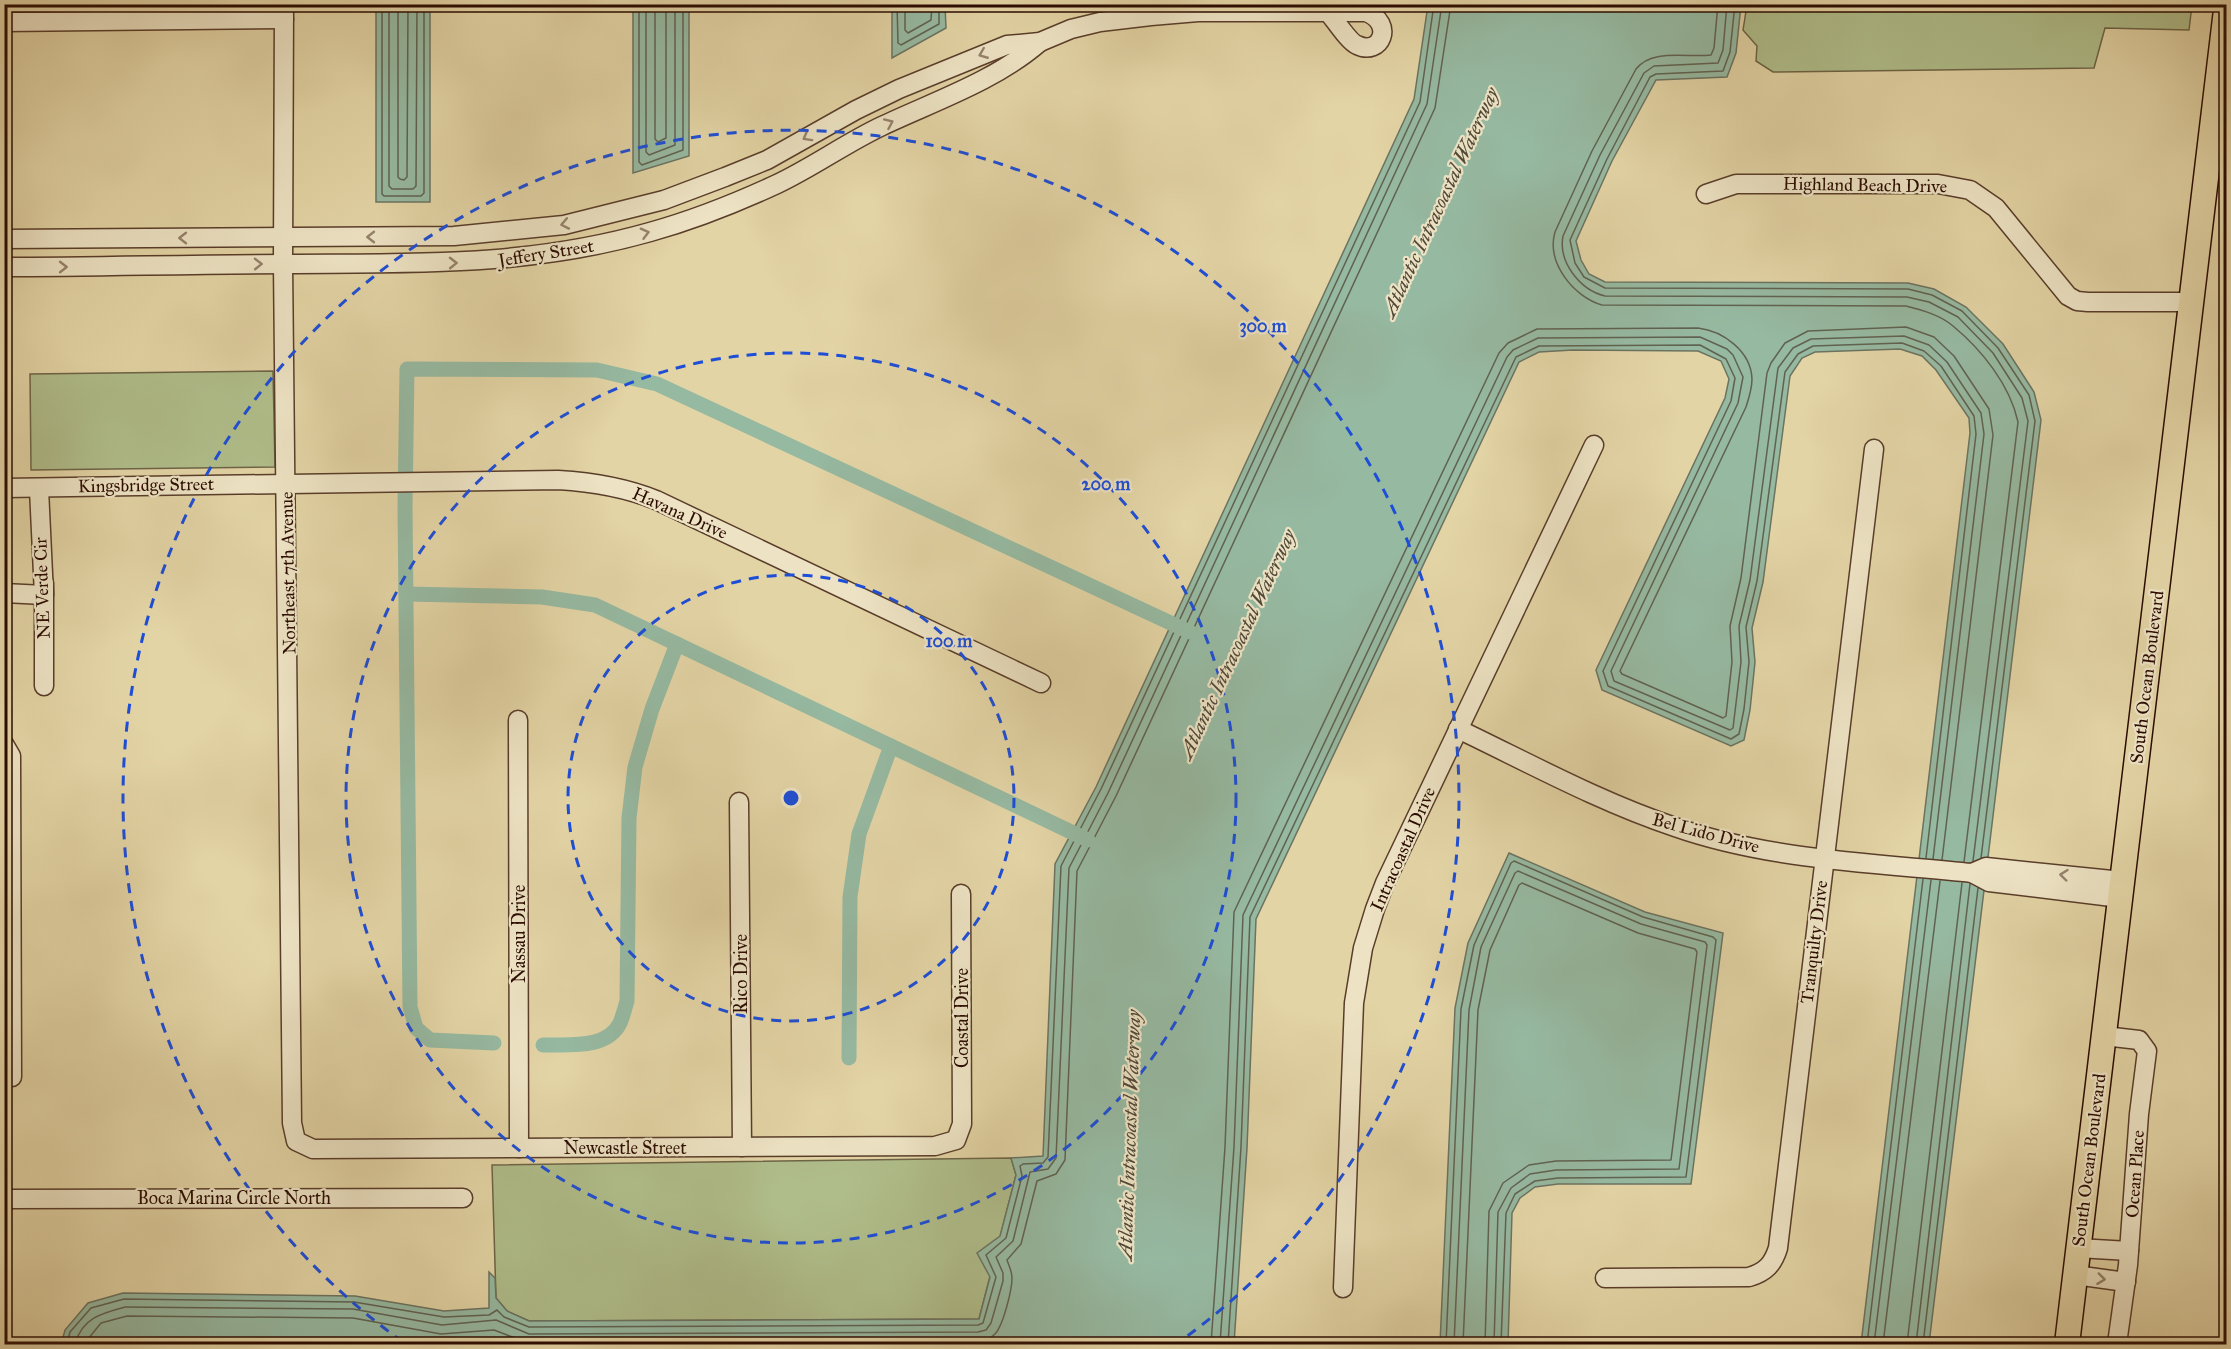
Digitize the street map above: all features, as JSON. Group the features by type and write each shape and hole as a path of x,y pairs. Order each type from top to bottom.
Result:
{"main road":[{"name":"South Ocean Boulevard","path":"2067,1344 2226,10"}],"street":[{"name":"Jeffery Street","path":"4,239 454,236 530,230 600,217 695,189 767,160 856,110 1007,45 1040,42 1071,29 1100,22 1151,16 1291,10 1328,12"},
{"path":"4,22 284,12"},
{"name":"Northeast 7th Avenue","path":"284,12 283,264 292,1123 296,1141"},
{"name":"Jeffery Street","path":"4,267 457,263 533,256 592,247 649,232 733,203 778,183 881,127 934,104 1020,59 1040,42"},
{"name":"Highland Beach Drive","path":"1706,194 1736,184 1938,184 1960,187 1979,195 1996,208 2068,296 2088,302 2192,302"},
{"path":"530,230 533,256"},
{"name":"Intracoastal Drive","path":"1343,1288 1354,1003 1359,967 1375,909 1385,883 1594,445"},
{"name":"Tranquilty Drive","path":"1605,1278 1749,1277 1760,1274 1768,1268 1778,1248 1874,448"},
{"name":"Havana Drive","path":"287,483 586,481 615,486 642,494 1041,683"},
{"name":"Kingsbridge Street","path":"4,488 287,483"},
{"name":"NE Verde Cir","path":"39,489 44,595 44,686"},
{"path":"4,593 44,595"},
{"name":"Nassau Drive","path":"518,720 519,1148"},
{"name":"Bel Lido Drive","path":"1458,729 1634,812 1676,828 1719,840 1763,849 1824,857 2121,890"},
{"path":"4,744 11,756 12,1077"},
{"name":"Rico Drive","path":"739,802 742,1147"},
{"name":"Coastal Drive","path":"956,1140 962,1124 962,894"},
{"name":"Ocean Place","path":"2104,1036 2139,1040 2146,1051 2129,1251 2118,1344"},
{"name":"Newcastle Street","path":"296,1141 313,1149 934,1146 956,1140"},
{"name":"Boca Marina Circle North","path":"4,1199 464,1198"},
{"path":"2078,1248 2129,1251"},
{"path":"2075,1275 2126,1282"}],"shaded area":[{"path":"1747,4 2192,5 2189,30 2105,28 2094,68 1773,72 1756,61 1757,46 1743,30"},
{"path":"273,371 275,467 31,470 30,374"},
{"path":"1011,1158 1016,1175 979,1319 529,1321 507,1311 496,1298 492,1165"}],"water":[{"path":"376,5 430,5 430,202 376,202"},
{"path":"633,5 689,5 689,156 633,173"},
{"path":"892,5 945,5 946,28 892,58"},
{"name":"Atlantic Intracoastal Waterway","path":"1428,5 1741,5 1736,53 1727,77 1656,80 1612,161 1576,241 1581,260 1589,274 1605,282 1908,283 1934,289 1966,307 2003,344 2034,392 2041,420 1929,1344 1861,1344 1970,433 1969,418 1936,370 1922,356 1900,349 1815,352 1802,358 1790,376 1763,582 1752,628 1755,662 1750,710 1744,740 1731,746 1602,690 1596,670 1725,398 1729,379 1721,361 1698,351 1573,350 1539,352 1519,362 1256,919 1247,1148 1234,1344 61,1344 65,1330 88,1303 123,1293 355,1296 444,1311 489,1308 489,1272 495,1278 496,1298 507,1311 529,1321 979,1319 990,1277 977,1253 1000,1236 1016,1175 1011,1158 1043,1156 1055,864 1096,787 1414,99"},
{"path":"1509,853 1645,912 1723,933 1691,1184 1558,1184 1535,1187 1520,1198 1512,1213 1508,1344 1440,1344 1455,1008 1468,943"}],"waterway":[{"path":"494,1043 430,1040 416,1028 410,1007 405,506 407,369 597,370 657,384 1190,632"},
{"path":"407,594 542,597 595,605 1088,840"},
{"path":"543,1045 596,1042 614,1032 622,1018 627,1001 629,818 635,767 652,709 677,644"},
{"path":"849,1058 850,897 859,834 891,746"}]}
